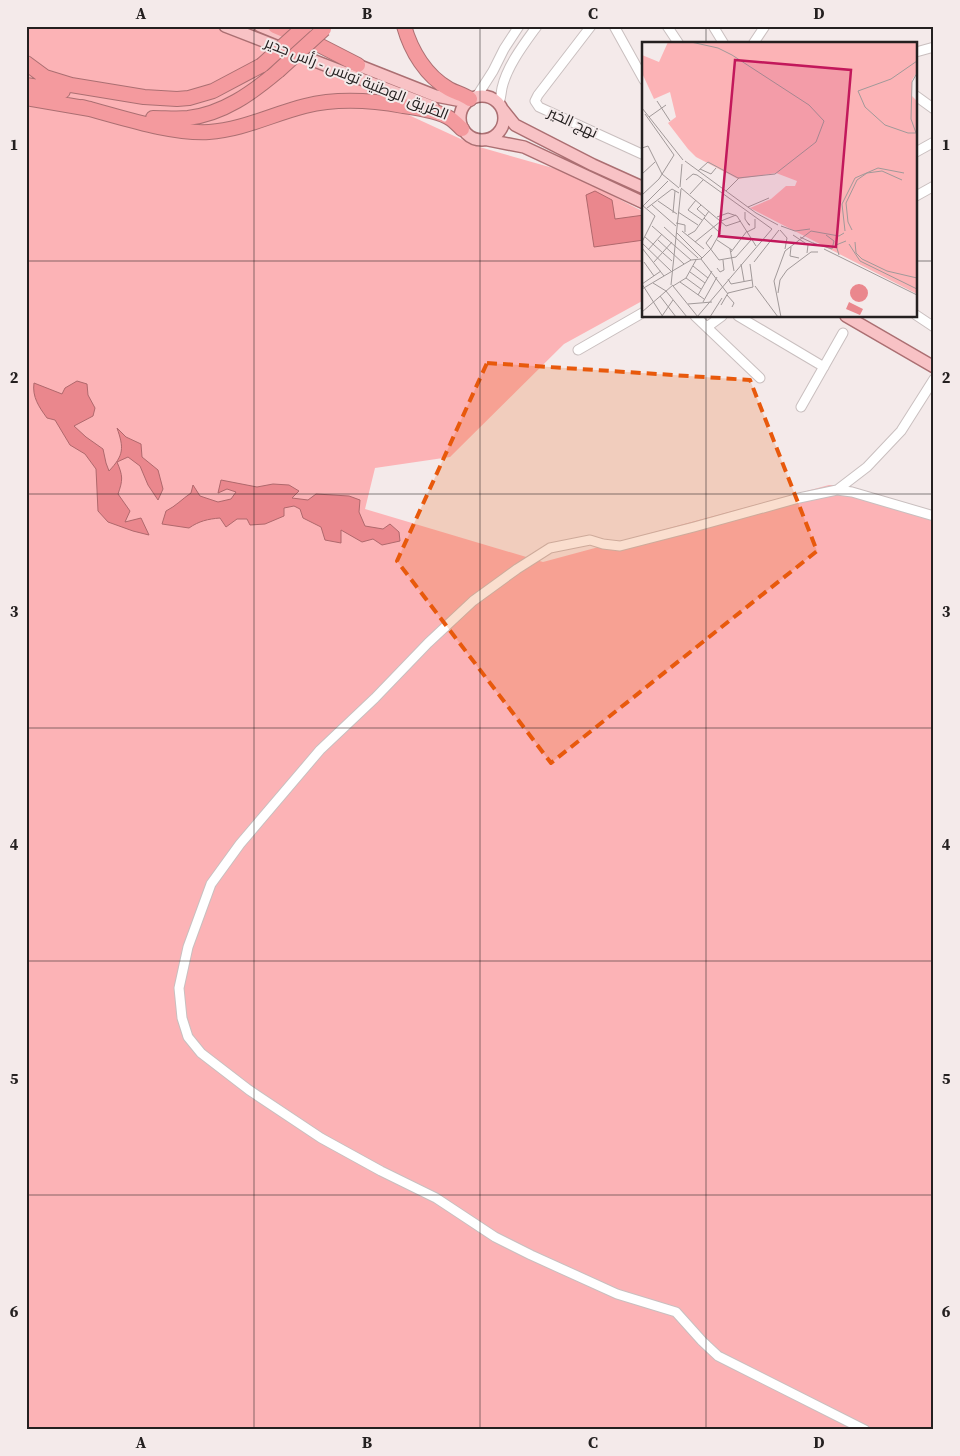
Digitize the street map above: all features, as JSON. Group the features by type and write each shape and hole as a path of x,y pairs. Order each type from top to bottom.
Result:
{"highway":[{"path":"275,26 319,45 358,65"},
{"path":"26,85 146,104 181,105 203,101 240,84 305,26"},
{"path":"404,26 413,51 428,71 444,86 471,99"},
{"path":"26,98 149,118 199,116 223,108 264,83 326,28"},
{"path":"26,63 37,73 45,77 71,85 109,92 169,99 189,98 213,90 262,65"},
{"path":"82,108 161,126 188,131 210,132 235,127 318,103 360,100 424,110 450,118 461,125"}],"main road":[{"name":"الطريق الوطنية تونس - رأس جدير","path":"225,26 451,114 461,125"},
{"name":"الطريق الوطنية تونس - رأس جدير","path":"260,26 436,96 471,99"},
{"path":"642,187 593,165 516,125 491,98 482,96 471,99 461,111 461,125 465,133 473,139 524,147 642,202"},
{"path":"488,140 497,135 503,126 504,115 501,107"},
{"path":"849,318 934,367"},
{"path":"865,318 934,360"}],"street":[{"path":"471,99 487,82 504,49 519,26"},
{"path":"501,107 502,88 510,68 537,26"},
{"name":"نهج الخير","path":"591,26 535,101 539,107 642,154"},
{"path":"614,26 642,76"},
{"path":"667,26 678,42"},
{"path":"713,26 723,42"},
{"path":"755,42 764,26"},
{"path":"918,51 934,47"},
{"path":"918,97 934,109"},
{"path":"918,151 934,142"},
{"path":"918,195 934,186"},
{"path":"578,350 642,313"},
{"path":"918,317 934,327"},
{"path":"697,318 760,378"},
{"path":"707,326 719,318"},
{"path":"741,318 824,367"},
{"path":"801,407 844,333"},
{"path":"837,490 867,466 901,430 934,379"},
{"path":"865,1430 718,1356 676,1312 617,1294 531,1255 495,1237 436,1198 380,1171 321,1138 249,1090 201,1054 188,1037 182,1018 179,988 188,947 211,884 240,844 320,750 473,600 550,548 590,540 620,546 799,498 837,490 852,492 934,516"}],"highlighted area":[{"path":"487,363 750,380 817,551 551,763 397,561"}],"shaded area":[{"path":"26,26 216,26 404,100 400,111 476,146 567,172 642,211 642,301 564,344 450,457 375,468 365,509 543,562 829,485 846,485 934,513 934,1430 26,1430"},
{"path":"595,191 612,200 615,219 642,215 642,240 594,247 586,195"},
{"path":"77,381 87,384 88,395 95,408 93,416 74,426 103,449 109,471 118,460 122,446 117,428 126,437 141,444 142,457 158,470 163,489 158,500 148,485 140,466 128,457 117,462 122,478 118,494 130,511 125,522 141,518 149,535 108,522 98,511 96,469 85,454 70,445 55,420 47,418 37,402 34,393 34,383 62,394 65,388"},
{"path":"221,480 257,487 273,484 289,485 299,491 292,498 308,500 316,494 349,496 360,500 359,512 365,526 383,529 390,524 399,532 400,541 382,545 373,539 362,542 341,530 341,543 325,540 321,527 303,518 300,509 294,506 284,508 284,516 265,524 250,525 247,519 237,519 226,527 220,518 204,521 189,528 162,524 166,511 191,493 193,485 200,496 218,502 231,499 236,492 227,489 218,493"}]}
